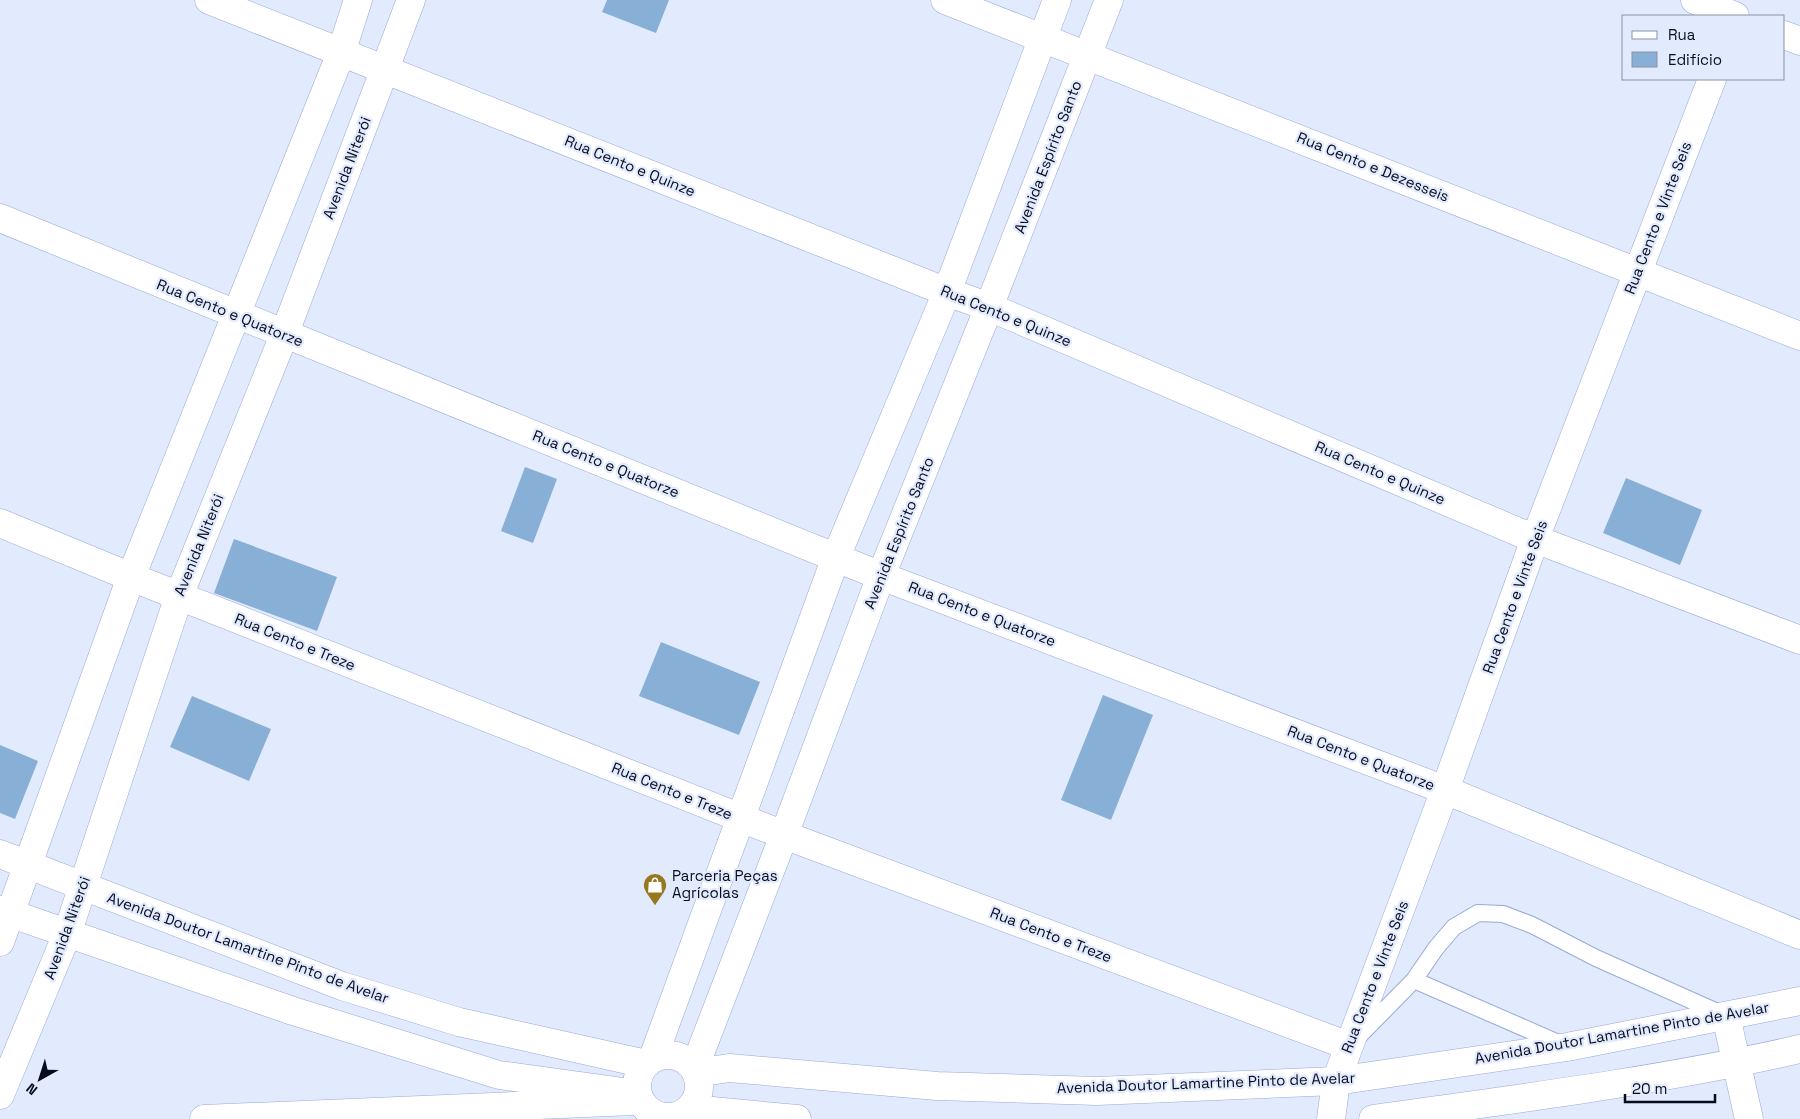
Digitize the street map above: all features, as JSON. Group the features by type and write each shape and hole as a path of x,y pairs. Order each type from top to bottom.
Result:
{"street":[{"name":"Rua Cento e Quinze","path":"209,0 989,307 1535,539 1800,640"},
{"path":"0,942 5,912 27,865 131,577 341,53 358,0"},
{"name":"Avenida Niterói","path":"0,1094 67,934 179,596 284,335 411,0"},
{"name":"Rua Cento e Dezesseis","path":"945,0 1800,336"},
{"path":"640,1104 638,1078 649,1061 836,557 947,292 1057,0"},
{"name":"Avenida Espírito Santo","path":"696,1071 881,576 989,307 1108,0"},
{"path":"1696,0 1733,15"},
{"path":"1735,15 1742,0"},
{"path":"1785,35 1800,41"},
{"name":"Rua Cento e Vinte Seis","path":"1331,1119 1336,1081 1445,790 1535,539 1712,80"},
{"name":"Rua Cento e Quatorze","path":"0,218 881,576 1445,790 1800,935"},
{"name":"Rua Cento e Treze","path":"0,523 131,577 740,818 1349,1046"},
{"name":"Avenida Doutor Lamartine Pinto de Avelar","path":"0,854 342,986 459,1022 649,1061"},
{"path":"5,912 293,1011 499,1075 640,1104 655,1115 797,1119"},
{"name":"Avenida Doutor Lamartine Pinto de Avelar","path":"696,1071 729,1068 937,1086 1097,1091 1336,1081 1567,1046 1800,1001"},
{"path":"1726,1016 1749,1119"},
{"path":"1374,1119 1544,1095 1737,1063 1800,1049"},
{"path":"649,1061 668,1054 683,1058 696,1071 699,1090 677,1115"},
{"path":"204,1119 640,1104"}],"lane":[{"path":"1349,1046 1414,980 1436,948 1454,927 1478,913 1503,914 1532,926 1596,958 1726,1016"},
{"path":"1414,980 1567,1046"}],"building":[{"path":"607,0 669,0 656,33 602,12"},
{"path":"525,467 557,479 533,543 501,531"},
{"path":"1626,478 1702,510 1680,565 1603,533"},
{"path":"234,539 337,577 317,631 214,593"},
{"path":"661,642 760,682 739,735 639,696"},
{"path":"1103,695 1153,715 1111,820 1061,800"},
{"path":"192,696 271,729 249,781 170,747"},
{"path":"0,745 38,761 15,819 0,813"}],"place":[{"name":"Parceria Peças Agrícolas","path":"655,906"}]}
